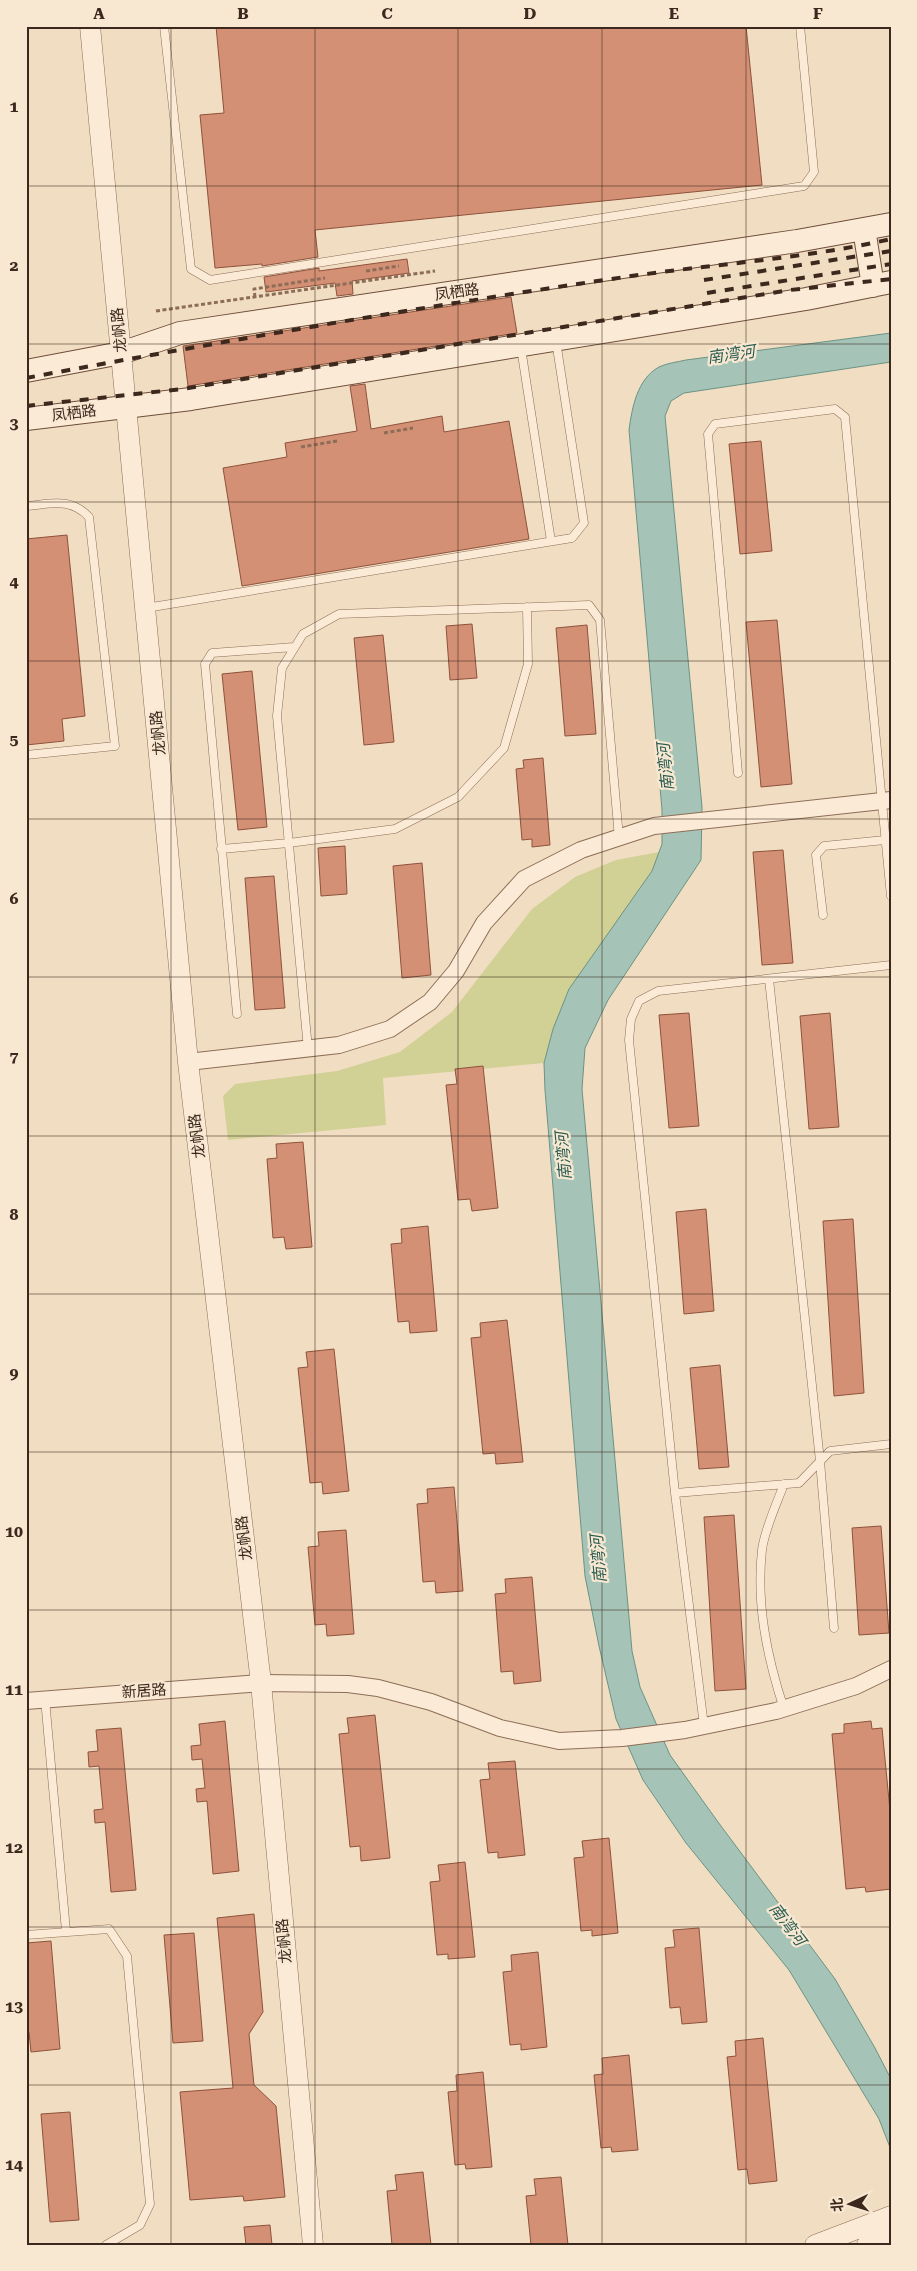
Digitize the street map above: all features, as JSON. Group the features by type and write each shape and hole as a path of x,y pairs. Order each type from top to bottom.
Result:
{"main road":[{"name":"凤栖路","path":"26,371 121,353 180,333 778,244 891,224"},
{"path":"864,229 882,284"},
{"name":"凤栖路","path":"26,420 191,399 806,299 882,284"}],"street":[{"name":"龙帆路","path":"90,26 188,1062 261,1683 313,2245"},
{"path":"188,1062 339,1045 390,1029 430,1002 456,971 484,923 524,879 581,850 654,826 886,800"},
{"name":"新居路","path":"26,1701 261,1683 348,1684 378,1688 431,1702 500,1728 560,1741 622,1738 685,1730 784,1709 856,1686 891,1669"},
{"path":"815,2245 891,2216"},
{"path":"867,2245 891,2236"}],"lane":[{"path":"164,26 191,269 210,280 804,186 814,172 800,26"},
{"path":"146,608 572,538 584,522 556,340"},
{"path":"521,346 551,541"},
{"path":"738,773 708,434 715,424 836,409 845,417 886,800 885,840 891,896"},
{"path":"26,506 60,503 72,504 82,509 89,516 115,746 26,755"},
{"path":"308,1048 277,716 282,668 303,634 339,614 589,605 600,620 618,838"},
{"path":"221,849 289,843 395,829 458,798 504,748 528,664 527,607"},
{"path":"237,1014 205,664 212,653 294,647"},
{"path":"822,915 816,855 824,846 885,840"},
{"path":"704,1726 675,1493 629,1040 631,1019 639,1001 658,992 891,965"},
{"path":"770,979 820,1461 834,1628"},
{"path":"675,1493 799,1483 830,1450 891,1444"},
{"path":"784,1484 762,1548 760,1607 771,1669 784,1709"},
{"path":"45,1699 66,1931"},
{"path":"26,1935 109,1929 127,1956 150,2204 140,2225 106,2245"}],"path":[{"path":"366,271 399,266"},
{"path":"156,311 435,271"},
{"path":"255,297 254,289 325,278"},
{"path":"384,433 414,428"},
{"path":"301,447 337,441"}],"shaded area":[{"path":"659,852 652,871 553,1029 544,1063 383,1078 386,1125 228,1140 223,1096 235,1084 337,1071 400,1052 452,1012 532,909 575,877 616,860"}],"water":[{"name":"南湾河","path":"891,333 891,362 684,393 671,401 665,416 702,807 701,860 608,1000 585,1048 582,1089 632,1651 640,1687 670,1755 835,1979 875,2048 891,2079 891,2150 879,2119 789,1970 686,1843 643,1780 616,1719 585,1576 544,1063 553,1029 569,989 652,871 662,844 662,810 629,430 634,404 641,386 652,372 665,364"}],"building":[{"path":"216,26 746,26 762,185 315,230 318,257 262,266 262,264 215,268 200,115 224,113"},
{"path":"407,259 409,273 352,281 353,294 337,296 335,283 266,292 264,277 319,268 319,271"},
{"path":"511,297 517,333 188,386 183,346"},
{"path":"365,384 371,429 442,416 444,432 509,421 529,539 242,586 223,468 287,457 285,443 357,431 350,386"},
{"path":"761,441 772,551 740,554 729,444"},
{"path":"67,535 85,716 62,719 64,741 26,745 26,539"},
{"path":"777,620 792,784 761,787 746,622"},
{"path":"472,624 477,678 450,680 446,626"},
{"path":"587,625 596,734 565,736 556,628"},
{"path":"383,635 394,742 364,745 354,638"},
{"path":"252,671 267,827 238,830 222,674"},
{"path":"543,758 550,845 532,847 532,839 522,840 516,769 524,768 523,760"},
{"path":"345,846 347,894 321,896 318,848"},
{"path":"783,850 793,963 762,965 753,852"},
{"path":"422,863 431,975 402,978 393,866"},
{"path":"274,876 285,1008 255,1010 245,878"},
{"path":"689,1013 699,1126 669,1128 659,1015"},
{"path":"830,1013 839,1127 809,1129 800,1016"},
{"path":"483,1066 498,1208 472,1211 470,1199 458,1200 446,1085 457,1084 455,1069"},
{"path":"303,1142 312,1247 286,1249 284,1237 273,1238 267,1159 277,1158 276,1144"},
{"path":"706,1209 714,1311 684,1314 676,1212"},
{"path":"853,1219 864,1393 834,1396 823,1221"},
{"path":"428,1226 437,1331 410,1333 409,1321 398,1322 391,1244 402,1243 401,1229"},
{"path":"507,1320 523,1462 496,1464 495,1453 483,1454 471,1338 481,1337 480,1323"},
{"path":"334,1349 349,1491 323,1494 322,1482 310,1483 298,1368 308,1367 306,1352"},
{"path":"720,1365 729,1467 699,1469 690,1368"},
{"path":"454,1487 463,1591 436,1593 435,1581 423,1582 417,1504 428,1503 427,1489"},
{"path":"734,1515 746,1689 715,1691 704,1517"},
{"path":"881,1526 889,1633 859,1635 852,1528"},
{"path":"346,1530 354,1634 327,1636 326,1624 315,1625 308,1547 319,1546 318,1532"},
{"path":"532,1577 541,1681 514,1684 513,1671 501,1672 495,1594 506,1593 505,1579"},
{"path":"375,1715 390,1858 361,1861 360,1846 350,1847 339,1734 349,1733 347,1718"},
{"path":"225,1721 239,1871 213,1874 207,1801 197,1802 196,1789 205,1788 202,1759 192,1760 191,1746 201,1745 199,1724"},
{"path":"871,1721 872,1729 882,1728 891,1821 891,1889 866,1892 865,1887 846,1889 832,1734 844,1733 844,1724"},
{"path":"121,1728 136,1890 111,1892 105,1822 95,1823 94,1810 103,1809 99,1766 89,1767 88,1752 98,1751 96,1730"},
{"path":"515,1761 525,1855 498,1858 498,1852 488,1853 480,1780 490,1779 488,1763"},
{"path":"609,1838 618,1933 592,1936 592,1930 581,1931 574,1858 584,1857 582,1841"},
{"path":"465,1862 475,1957 448,1959 448,1954 437,1955 430,1882 440,1881 438,1865"},
{"path":"254,1914 263,2012 249,2034 254,2085 276,2106 285,2197 244,2201 243,2196 190,2200 180,2092 233,2088 217,1918"},
{"path":"699,1928 707,2022 682,2024 680,2007 670,2008 665,1948 675,1947 673,1930"},
{"path":"194,1933 203,2041 173,2043 164,1935"},
{"path":"51,1941 60,2049 31,2052 29,2032 26,2032 26,1943"},
{"path":"538,1952 547,2047 521,2050 521,2044 510,2045 503,1972 512,1971 511,1955"},
{"path":"763,2038 777,2181 749,2184 747,2169 738,2170 727,2057 736,2056 735,2041"},
{"path":"629,2055 638,2150 612,2152 611,2147 601,2148 594,2075 603,2074 602,2058"},
{"path":"483,2072 492,2167 466,2169 465,2164 455,2165 448,2092 457,2091 456,2075"},
{"path":"70,2112 79,2220 50,2222 41,2114"},
{"path":"423,2172 431,2245 392,2245 387,2191 397,2190 395,2175"},
{"path":"561,2177 568,2245 531,2245 526,2196 536,2195 534,2179"},
{"path":"270,2225 272,2245 246,2245 244,2227"}],"railway":[{"path":"26,378 400,312 658,272 825,252 891,239"},
{"path":"704,280 891,251"},
{"path":"707,293 891,264"},
{"path":"26,406 182,389 790,290 891,279"}]}
